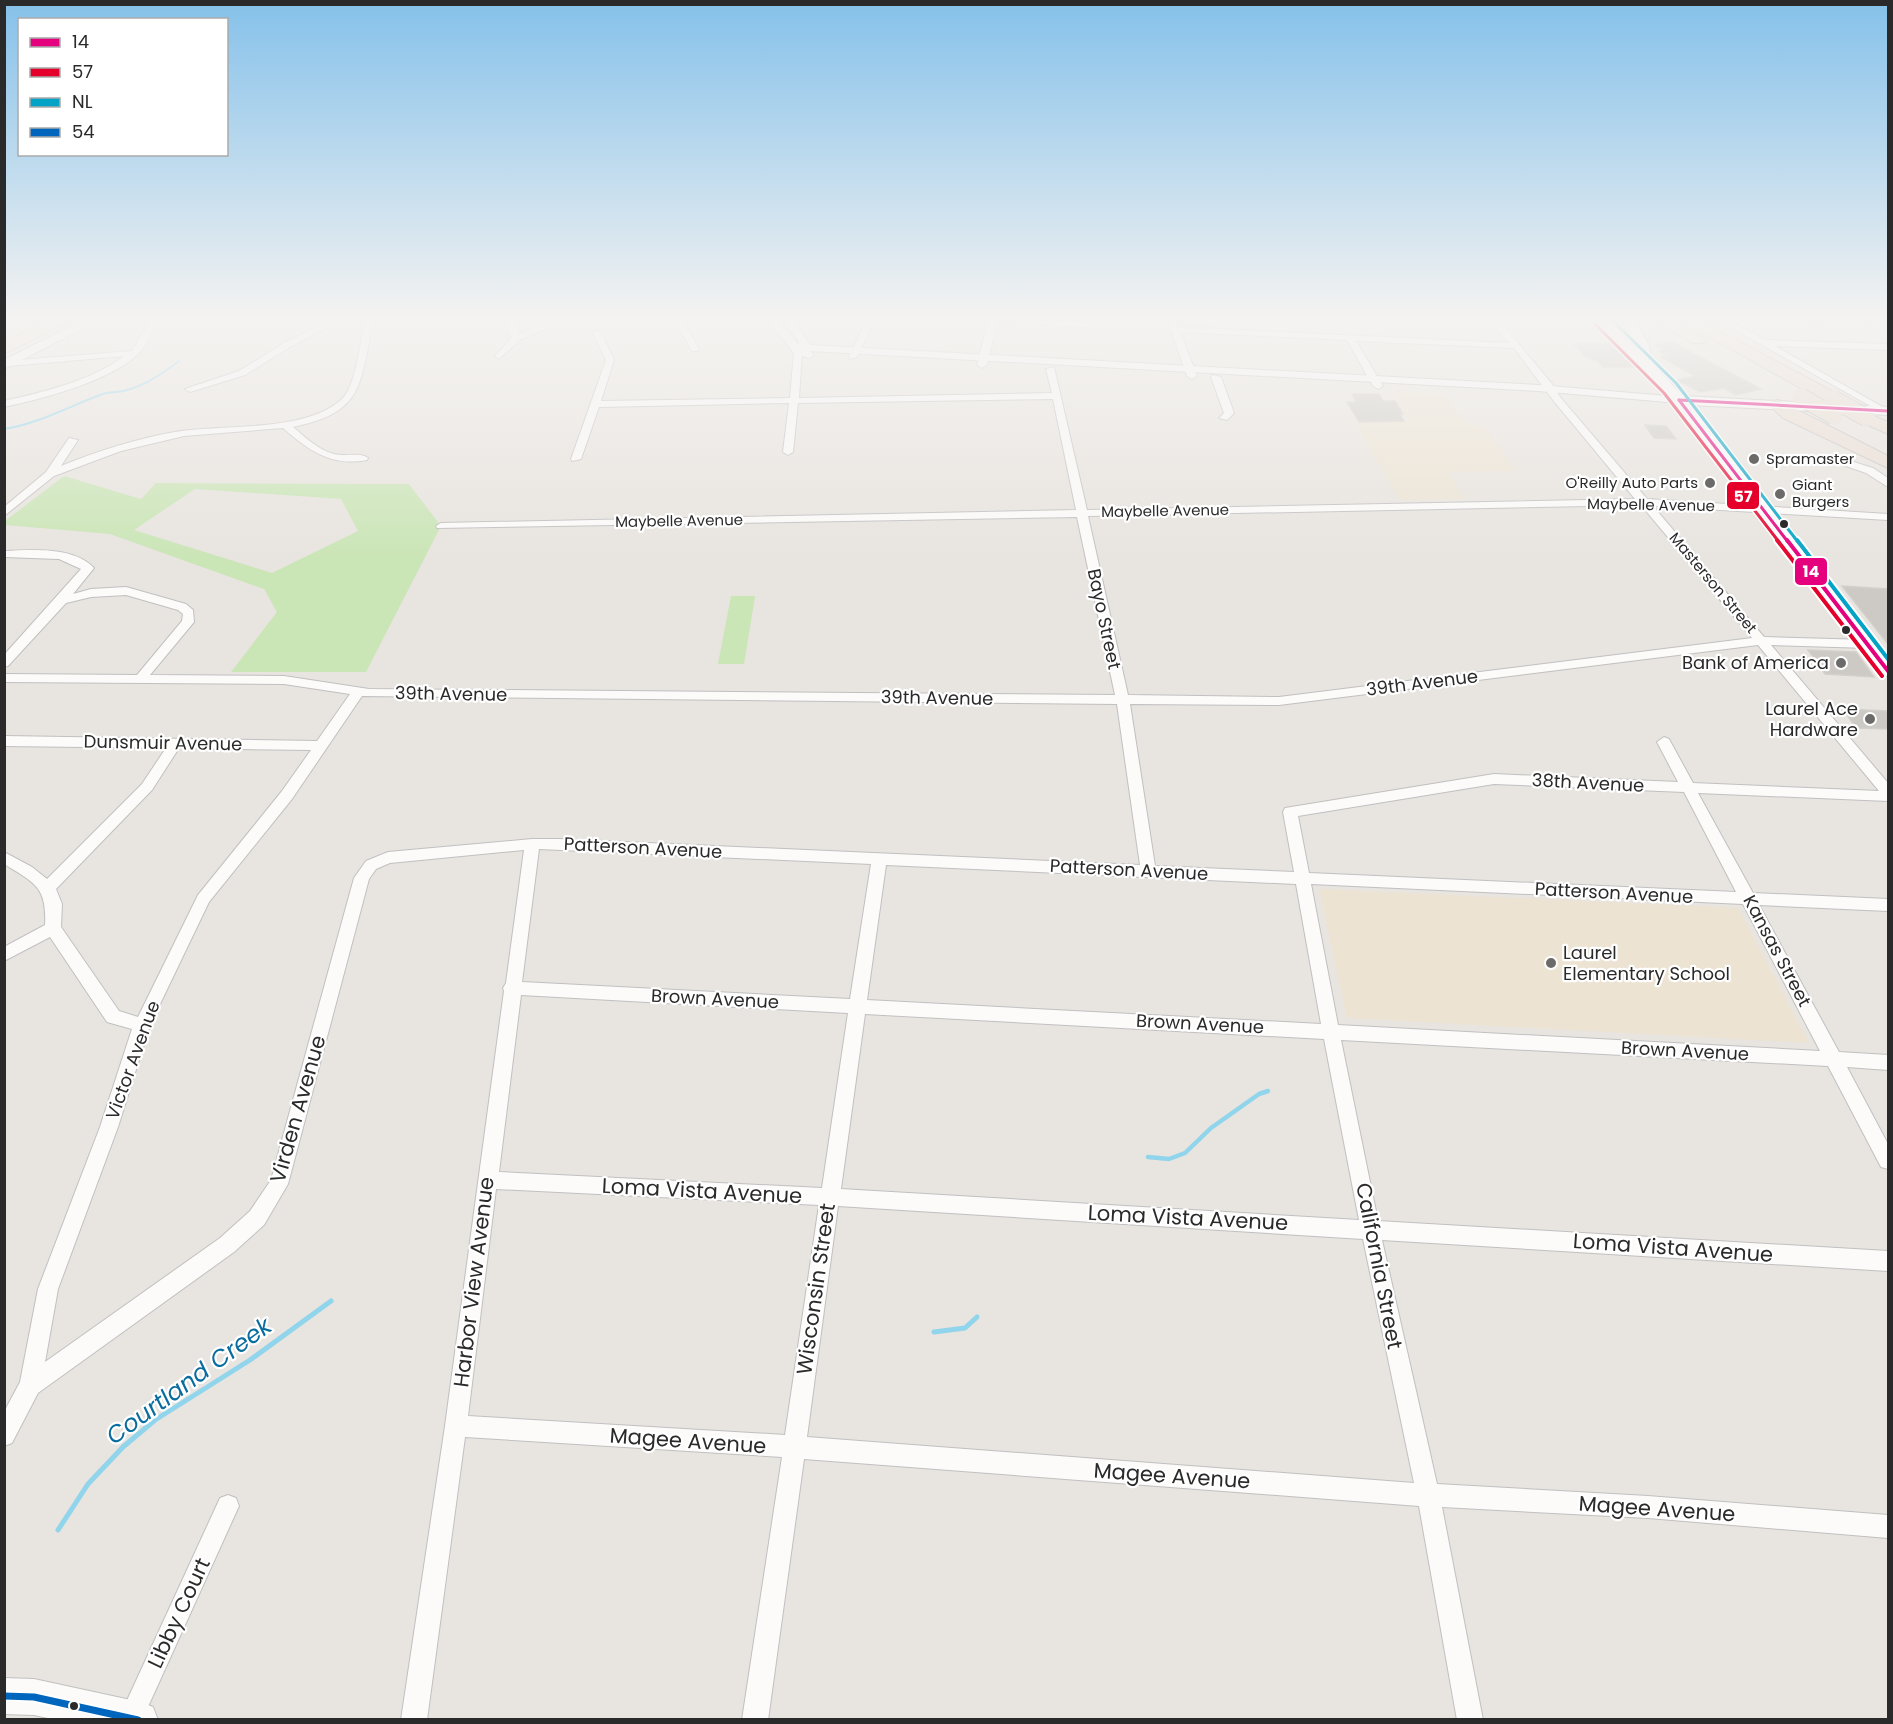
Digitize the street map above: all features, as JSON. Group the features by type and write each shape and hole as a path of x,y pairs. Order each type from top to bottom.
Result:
{"highway":[{"path":"1809,399 1833,407 1882,413 1888,429"},
{"path":"1820,399 1833,407"},
{"path":"1822,399 1888,446"},
{"path":"1778,405 1789,414 1888,463"}],"main road":[{"path":"1679,400 1882,413"},
{"path":"1679,400 1888,671"},
{"path":"4,1696 34,1697 134,1718"}],"street":[{"path":"4,404 19,399"},
{"path":"50,474 111,450 159,438 206,430 286,426 317,417 345,399"},
{"path":"576,459 597,399"},
{"path":"596,404 830,399"},
{"name":"Bayo Street","path":"1056,399 1122,700 1148,871"},
{"path":"1224,399 1229,413 1224,418"},
{"name":"Masterson Street","path":"1557,399 1888,794"},
{"path":"1671,399 1679,400"},
{"path":"1858,399 1882,413"},
{"path":"788,452 794,400"},
{"path":"286,426 320,454 340,460 363,458"},
{"path":"4,513 50,474 73,440"},
{"path":"1847,463 1863,467 1883,477 1888,484"},
{"name":"Maybelle Avenue","path":"441,526 1645,502 1888,517"},
{"path":"4,554 44,555 80,562 88,568 4,663"},
{"path":"62,600 91,593 126,591 182,608 189,613 188,622 141,678"},
{"name":"39th Avenue","path":"4,678 284,680 358,692 1279,701 1762,641 1868,644"},
{"name":"Victor Avenue","path":"4,1435 30,1385 48,1288 109,1127 142,1025 203,899 287,795 358,692"},
{"name":"Dunsmuir Avenue","path":"4,741 321,746"},
{"name":"Kansas Street","path":"1664,742 1750,899 1888,1161"},
{"path":"48,888 147,787 176,743"},
{"name":"38th Avenue","path":"1290,812 1494,779 1888,794"},
{"name":"California Street","path":"1290,812 1331,1031 1428,1495 1470,1719"},
{"name":"Patterson Avenue","path":"371,865 388,858 532,844 1888,905"},
{"name":"Harbor View Avenue","path":"414,1719 456,1426 532,844"},
{"path":"4,857 48,888 54,904 53,928 112,1017 142,1025"},
{"name":"Wisconsin Street","path":"755,1719 879,858"},
{"name":"Virden Avenue","path":"30,1385 227,1245 257,1218 279,1184 362,878 371,865"},
{"path":"4,955 53,928"},
{"name":"Brown Avenue","path":"512,988 1888,1062"},
{"name":"Loma Vista Avenue","path":"487,1180 830,1197 1888,1261"},
{"name":"Magee Avenue","path":"456,1426 794,1447 1428,1495 1648,1507 1888,1527"},
{"name":"Libby Court","path":"134,1718 228,1506"}],"shaded area":[{"path":"1396,399 1449,399 1466,424 1484,425 1515,471 1448,472 1465,499 1400,500 1354,422 1410,421"},
{"name":"Laurel Elementary School","path":"1319,889 1738,908 1809,1043 1347,1018"}],"green space":[{"path":"64,476 141,499 156,483 409,484 441,526 366,672 231,672 277,612 264,589 110,534 5,525 5,521","holes":["195,489 341,499 358,531 272,573 134,530"]},
{"path":"731,596 755,596 744,664 718,664"}],"building":[{"path":"1355,399 1395,401 1403,414 1400,414 1404,421 1359,422 1347,402 1356,402"},
{"path":"1645,425 1666,426 1676,439 1654,438"},
{"path":"1842,586 1888,589 1888,644"},
{"name":"Bank of America","path":"1808,650 1856,652 1874,677 1825,674"},
{"name":"Laurel Ace Hardware","path":"1843,709 1888,711 1888,729 1856,728"}],"waterway":[{"path":"4,429 40,419 89,399"},
{"name":"Courtland Creek","path":"1148,1157 1169,1159 1185,1153 1211,1128 1259,1094 1268,1091"},
{"name":"Courtland Creek","path":"58,1530 88,1484 123,1447 155,1420 250,1360 331,1301"},
{"name":"Courtland Creek","path":"934,1332 965,1328 977,1317"}],"transit line":[{"name":"57","path":"1669,399 1882,676"},
{"name":"NL","path":"1689,399 1888,659"},
{"name":"14","path":"1679,400 1888,671"},
{"name":"14","path":"1679,400 1888,411"},
{"name":"54","path":"4,1696 34,1697 138,1720"}],"place":[{"name":"Spramaster","path":"1754,459"},
{"name":"O'Reilly Auto Parts","path":"1710,483"},
{"name":"Giant Burgers","path":"1780,494"},
{"name":"Bank of America","path":"1841,663"},
{"name":"Laurel Ace Hardware","path":"1870,719"},
{"name":"Laurel Elementary School","path":"1551,963"}]}
